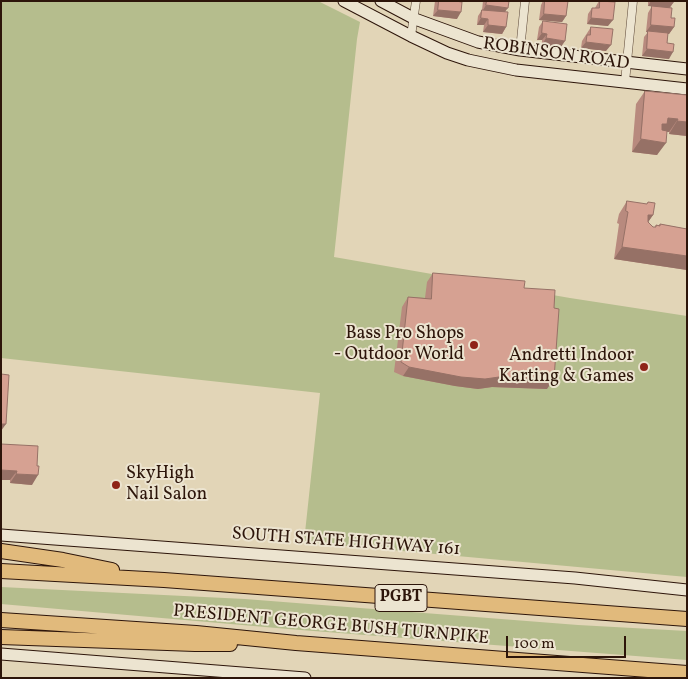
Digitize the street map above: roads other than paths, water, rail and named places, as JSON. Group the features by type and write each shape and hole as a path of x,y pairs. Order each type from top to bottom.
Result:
{"highway":[{"path":"1,551 63,560 164,580"},
{"name":"PRESIDENT GEORGE BUSH TURNPIKE","path":"1,571 164,580 687,619"},
{"name":"PRESIDENT GEORGE BUSH TURNPIKE","path":"1,620 196,633 296,643 687,673"},
{"path":"1,637 195,644 296,643"}],"main road":[{"name":"ROBINSON ROAD","path":"344,1 447,53 492,66 687,89"},
{"path":"381,1 414,19 478,42 520,50 687,69"},
{"name":"SOUTH STATE HIGHWAY 161","path":"1,535 575,578 687,590"},
{"path":"1,654 249,676 305,678"}],"street":[{"path":"411,36 416,1"},
{"path":"520,50 526,1"},
{"path":"625,82 633,1"}],"place":[{"name":"Bass Pro Shops - Outdoor World","path":"474,345"},
{"name":"Andretti Indoor Karting & Games","path":"644,367"},
{"name":"SkyHigh Nail Salon","path":"116,485"}]}
